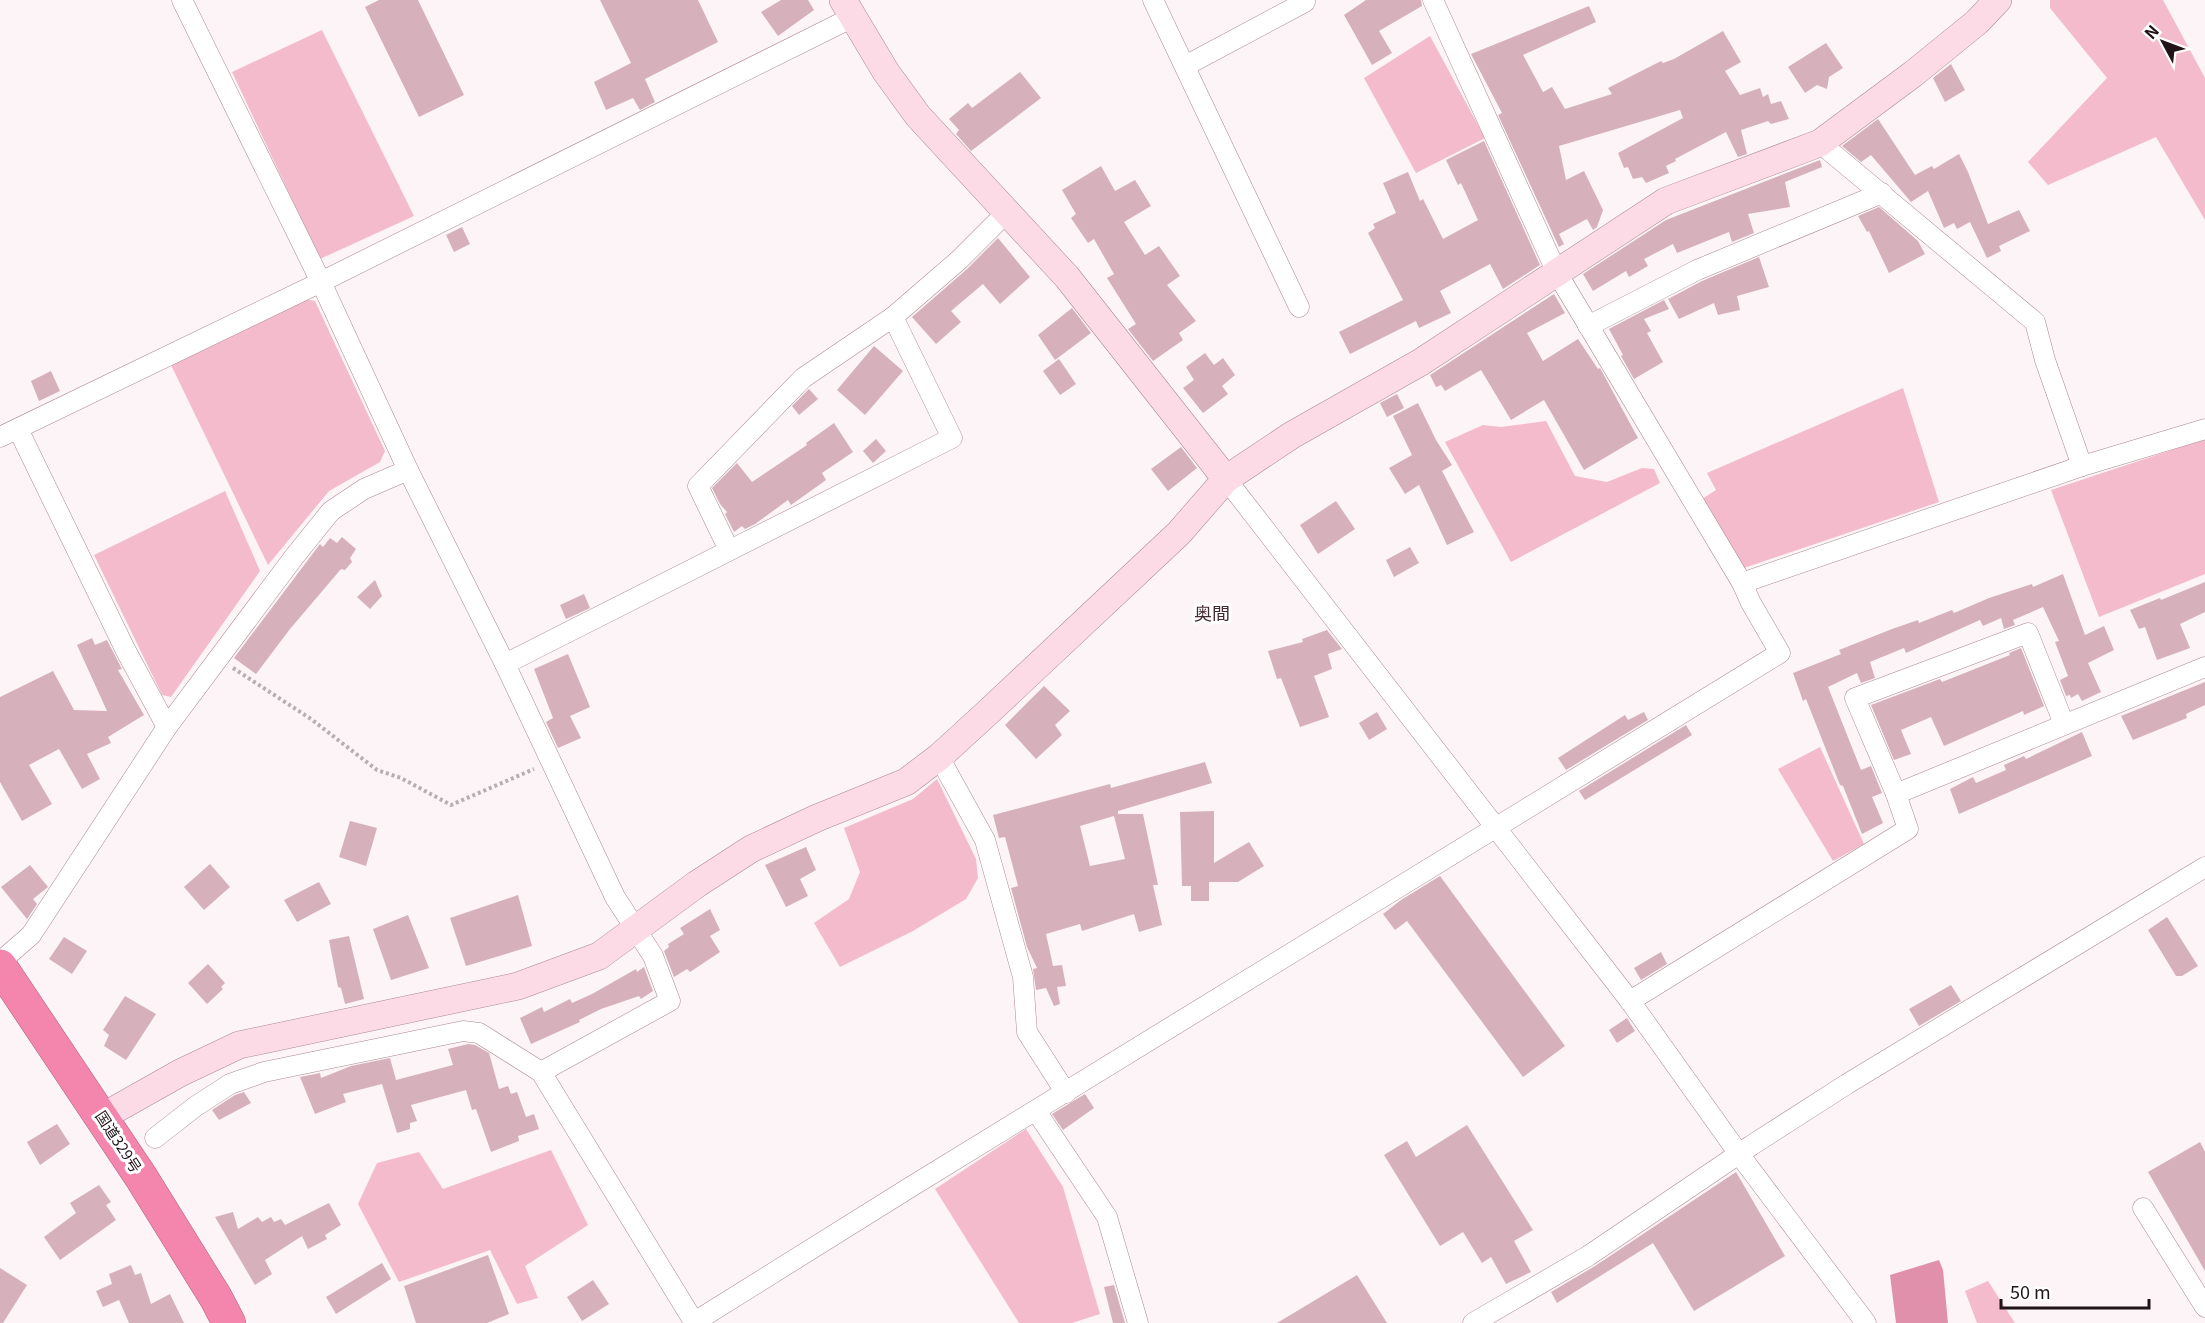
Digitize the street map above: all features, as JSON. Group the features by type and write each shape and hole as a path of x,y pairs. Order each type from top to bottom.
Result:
{"highway":[{"name":"国道329号","path":"0,964 102,1117 208,1284 228,1323"}],"street":[{"path":"182,0 321,282 408,470 505,664 615,897 653,956 670,1001 541,1072"},
{"path":"1153,0 1299,307"},
{"path":"155,1138 196,1106 230,1084 264,1072 463,1031 479,1033 541,1072 693,1323 1780,653 1742,583 1557,273 1433,0"},
{"path":"102,1117 180,1073 239,1045 519,986 599,956 636,927 752,849 818,818 906,782 939,757 1179,533 1226,478 1292,435 1421,362 1666,201 1820,143 1913,74 1977,22 1998,0"},
{"path":"1185,66 1305,2"},
{"path":"168,727 9,433 321,282 848,9 886,72 918,117 1008,211 1067,277 1226,478 1630,1001 1739,1154 1866,1323"},
{"path":"1820,143 2035,322 2045,360 2082,466"},
{"path":"1588,326 1697,270 1882,193"},
{"path":"729,550 698,486 804,378 893,317 959,260 1008,211"},
{"path":"505,664 952,438 893,317"},
{"path":"1742,583 2082,466 2205,429"},
{"path":"0,964 31,935 168,727 294,557 331,511 364,489 408,470"},
{"path":"1630,1001 1908,829 1896,794 1855,698 2028,633 2064,724"},
{"path":"1896,794 2205,667"},
{"path":"939,757 985,840 1023,977 1027,1032 1066,1093"},
{"path":"1473,1323 1588,1256 1847,1084 2205,867"},
{"path":"216,1055 230,1084"},
{"path":"1036,1111 1107,1217 1138,1323"},
{"path":"2143,1208 2205,1307"}],"path":[{"path":"220,659 311,719 378,770 401,778 451,805 551,761"}],"shaded area":[{"path":"2050,0 2163,0 2205,78 2205,220 2156,137 2048,185 2028,162 2107,78 2050,8"},
{"path":"322,30 414,216 320,259 232,72"},
{"path":"1430,36 1485,138 1416,173 1364,78"},
{"path":"304,299 315,301 385,451 380,462 329,491 268,565 171,365"},
{"path":"1903,388 1939,502 1744,568 1702,499 1716,490 1707,473"},
{"path":"1546,421 1575,476 1607,482 1642,468 1654,469 1660,483 1511,562 1445,442 1483,425 1501,427"},
{"path":"2205,439 2205,574 2099,617 2051,490"},
{"path":"225,491 260,571 171,697 162,695 94,555"},
{"path":"1820,747 1864,844 1833,861 1778,769"},
{"path":"937,779 976,859 978,878 966,899 913,931 840,967 814,923 849,899 860,872 844,828 913,799"},
{"path":"1026,1129 1063,1187 1100,1314 1072,1323 1019,1323 935,1189"},
{"path":"551,1150 588,1225 525,1266 538,1298 517,1304 490,1250 399,1282 358,1204 377,1163 419,1152 443,1189"},
{"path":"1939,1260 1943,1270 1948,1323 1896,1323 1890,1275"},
{"path":"1988,1281 2015,1323 1977,1323 1965,1291"}],"building":[{"path":"379,0 418,0 464,95 419,117 365,7"},
{"path":"600,0 698,0 718,42 645,79 655,102 640,110 633,98 606,110 594,82 631,63"},
{"path":"781,0 808,0 814,10 778,36 761,12"},
{"path":"1366,0 1421,0 1422,6 1379,31 1392,53 1372,65 1344,15"},
{"path":"1589,6 1596,22 1523,55 1543,92 1552,87 1565,109 1612,94 1608,88 1661,61 1663,63 1674,59 1723,31 1741,62 1725,71 1740,95 1760,88 1763,97 1768,94 1771,104 1781,101 1789,119 1771,124 1768,121 1741,130 1747,154 1738,157 1726,132 1675,159 1676,161 1666,166 1669,173 1646,183 1642,177 1633,179 1628,167 1624,168 1618,153 1683,118 1680,110 1559,146 1566,180 1584,171 1603,210 1597,227 1593,230 1587,219 1559,234 1564,244 1559,247 1498,115 1502,113 1471,54"},
{"path":"1826,43 1843,68 1829,77 1827,89 1817,85 1805,93 1788,67"},
{"path":"1951,64 1965,90 1945,102 1933,78"},
{"path":"1020,72 1041,98 971,151 956,134 959,130 949,119 968,103 972,108"},
{"path":"1878,119 1915,175 1932,166 1934,169 1959,154 1988,224 2019,210 2030,231 1999,246 2001,251 1987,258 1970,222 1957,229 1954,223 1944,228 1928,191 1911,202 1871,155 1861,162 1842,146"},
{"path":"1484,141 1540,265 1503,289 1490,264 1440,291 1451,313 1419,328 1416,321 1350,354 1339,332 1403,300 1368,233 1375,228 1373,224 1396,213 1383,183 1408,172 1420,201 1423,199 1443,239 1478,220 1461,183 1458,185 1446,160"},
{"path":"1820,160 1822,167 1785,182 1790,207 1748,214 1754,233 1732,242 1729,232 1677,253 1673,244 1644,259 1648,266 1629,277 1626,271 1593,291 1583,274 1666,220"},
{"path":"1101,166 1115,191 1135,180 1151,206 1124,222 1145,255 1159,246 1180,276 1167,285 1196,321 1179,333 1183,340 1153,361 1128,329 1136,324 1107,278 1114,274 1094,239 1088,243 1071,218 1076,214 1062,190"},
{"path":"1879,207 1918,241 1925,254 1889,273 1869,231 1867,232 1858,216"},
{"path":"462,227 470,244 454,252 446,235"},
{"path":"998,238 1030,277 1000,304 983,284 951,311 961,322 936,344 912,317 967,269"},
{"path":"1759,257 1769,287 1737,296 1740,310 1718,315 1714,303 1679,319 1668,299 1702,281"},
{"path":"1554,294 1565,313 1527,333 1543,361 1578,339 1598,369 1600,368 1638,438 1584,470 1544,400 1511,420 1481,370 1445,391 1441,385 1436,387 1430,375"},
{"path":"1664,300 1669,309 1644,319 1651,331 1647,333 1663,362 1634,379 1609,329"},
{"path":"1072,308 1091,333 1055,360 1038,335"},
{"path":"874,346 903,371 865,415 837,390"},
{"path":"1205,353 1214,365 1223,358 1235,375 1222,386 1228,394 1203,413 1183,388 1194,380 1186,367"},
{"path":"1059,359 1076,384 1060,395 1043,371"},
{"path":"51,371 60,391 39,401 31,381"},
{"path":"809,389 818,399 799,415 792,406"},
{"path":"1397,394 1404,408 1387,417 1380,403"},
{"path":"1418,403 1436,440 1452,465 1442,471 1474,532 1447,545 1419,485 1405,494 1389,468 1412,455 1393,416"},
{"path":"834,423 853,452 822,473 826,480 791,505 788,500 755,524 745,529 742,526 734,532 725,514 727,512 712,488 737,463 752,482 807,445 806,443"},
{"path":"876,439 886,451 873,463 863,451"},
{"path":"1181,447 1197,468 1168,491 1151,469"},
{"path":"1336,501 1355,529 1318,554 1300,525"},
{"path":"342,537 356,549 350,558 352,562 345,570 341,569 290,629 256,674 234,658 320,544 323,547 330,538 337,543"},
{"path":"1410,547 1419,563 1394,577 1386,560"},
{"path":"2063,574 2085,635 2104,626 2114,650 2088,663 2101,692 2082,701 2078,694 2071,698 2070,695 2066,696 2060,680 2068,676 2055,642 2059,641 2043,607 2013,620 2015,625 2004,629 2001,618 1983,626 1980,620 1906,653 1904,648 1870,662 1875,678 1861,683 1857,673 1828,687 1861,770 1871,766 1882,793 1872,797 1883,823 1862,834 1806,699 1803,701 1793,673 1841,654 1839,650 1892,629 1918,620 1919,623 1952,610 1954,613 1989,598 2032,584 2033,587"},
{"path":"375,580 382,596 370,609 357,597"},
{"path":"2205,582 2205,612 2180,624 2190,648 2157,660 2145,627 2139,629 2130,610"},
{"path":"584,594 590,608 566,619 560,605"},
{"path":"1327,630 1342,649 1328,654 1332,669 1314,676 1329,717 1300,727 1281,678 1277,679 1268,651 1303,642 1302,639"},
{"path":"92,638 95,645 107,640 122,669 118,670 144,715 108,737 111,743 87,754 100,779 82,789 59,749 29,765 52,804 22,821 0,782 0,697 53,671 74,710 107,711 77,645"},
{"path":"2021,648 2044,706 2024,715 2023,711 1944,746 1931,717 1901,730 1911,754 1894,760 1871,705 1940,679 1942,682 2010,655 2009,653"},
{"path":"568,654 590,707 570,716 581,738 558,748 546,722 553,718 534,669"},
{"path":"2205,682 2205,705 2186,714 2187,718 2133,740 2121,716"},
{"path":"1044,686 1070,711 1055,725 1062,735 1036,759 1005,725"},
{"path":"1377,712 1387,729 1369,740 1359,723"},
{"path":"1644,712 1648,720 1566,770 1558,758 1625,715 1628,720"},
{"path":"1686,725 1692,735 1585,800 1579,791"},
{"path":"2082,732 2092,756 1959,814 1950,789 1973,777 1976,783 2006,770 2004,765 2024,756 2026,759"},
{"path":"1205,762 1212,783 1118,811 1118,814 1143,814 1158,885 1153,885 1162,925 1139,932 1134,914 1082,931 1080,924 1046,934 1053,966 1062,965 1066,986 1057,987 1060,1004 1054,1006 1046,988 1036,990 1033,969 1037,968 1027,947 1011,888 1018,886 1005,837 999,838 993,815 1110,784 1111,788","holes":["1114,816 1125,859 1090,866 1080,826"]},
{"path":"1214,811 1214,863 1249,842 1264,866 1238,882 1209,882 1209,901 1191,901 1191,886 1182,886 1180,812"},
{"path":"350,821 377,828 366,866 339,857"},
{"path":"806,847 816,870 800,879 808,896 786,907 765,865"},
{"path":"210,864 230,887 204,910 184,887"},
{"path":"30,865 48,887 33,899 37,904 27,919 1,887"},
{"path":"1440,876 1565,1046 1523,1077 1407,921 1395,930 1383,914"},
{"path":"319,882 331,904 297,922 284,900"},
{"path":"518,895 532,946 466,966 450,918"},
{"path":"710,909 720,930 710,936 720,952 690,972 687,969 674,977 664,951 669,947 668,944 684,934 680,928"},
{"path":"408,915 429,968 391,980 373,929"},
{"path":"2167,917 2198,966 2182,976 2176,976 2148,930"},
{"path":"349,936 364,999 345,1004 341,988 338,987 329,940"},
{"path":"64,937 87,951 72,974 49,959"},
{"path":"1661,952 1667,964 1641,980 1634,968"},
{"path":"208,964 225,983 221,987 223,989 207,1004 188,983"},
{"path":"644,967 653,991 641,999 639,996 601,1009 579,1020 580,1022 531,1044 520,1018 542,1007 544,1012 570,999 572,1003"},
{"path":"1951,985 1961,1001 1919,1026 1909,1009"},
{"path":"125,996 156,1014 126,1060 104,1046 109,1035 103,1030"},
{"path":"1627,1018 1635,1031 1617,1043 1609,1030"},
{"path":"468,1044 475,1045 489,1053 499,1089 508,1086 511,1094 517,1092 526,1117 534,1114 539,1129 518,1136 519,1141 491,1152 476,1109 472,1110 466,1090 411,1105 417,1121 410,1123 410,1129 397,1133 382,1084 343,1094 346,1102 315,1114 300,1077 320,1073 321,1078 351,1066 390,1058 396,1080 453,1065 448,1049"},
{"path":"244,1092 251,1103 219,1120 212,1110"},
{"path":"1085,1094 1094,1108 1063,1130 1052,1114"},
{"path":"57,1124 70,1144 40,1165 27,1142"},
{"path":"1467,1125 1533,1230 1514,1241 1531,1272 1506,1284 1491,1257 1482,1263 1463,1232 1440,1246 1384,1155 1407,1141 1416,1157"},
{"path":"2200,1142 2205,1152 2205,1271 2148,1172"},
{"path":"1736,1172 1785,1256 1694,1311 1653,1243 1557,1303 1551,1292 1595,1266"},
{"path":"99,1185 111,1202 106,1205 116,1220 60,1260 44,1237 76,1213 70,1203"},
{"path":"329,1203 341,1225 325,1235 327,1239 308,1249 302,1236 265,1260 272,1274 255,1285 215,1217 233,1212 238,1229 258,1217 262,1222 271,1217 274,1222 281,1219 285,1225"},
{"path":"488,1255 509,1314 487,1323 416,1323 404,1286"},
{"path":"382,1263 391,1279 336,1314 326,1297"},
{"path":"131,1265 135,1275 141,1273 151,1304 170,1294 184,1323 129,1323 119,1300 103,1307 96,1291 112,1284 109,1274"},
{"path":"0,1268 27,1285 3,1323 0,1323"},
{"path":"1357,1275 1387,1323 1277,1323"},
{"path":"593,1280 609,1304 582,1321 567,1297"},
{"path":"1114,1285 1125,1323 1113,1323 1104,1287"}],"district":[{"name":"奥間","path":"1212,614"}]}
